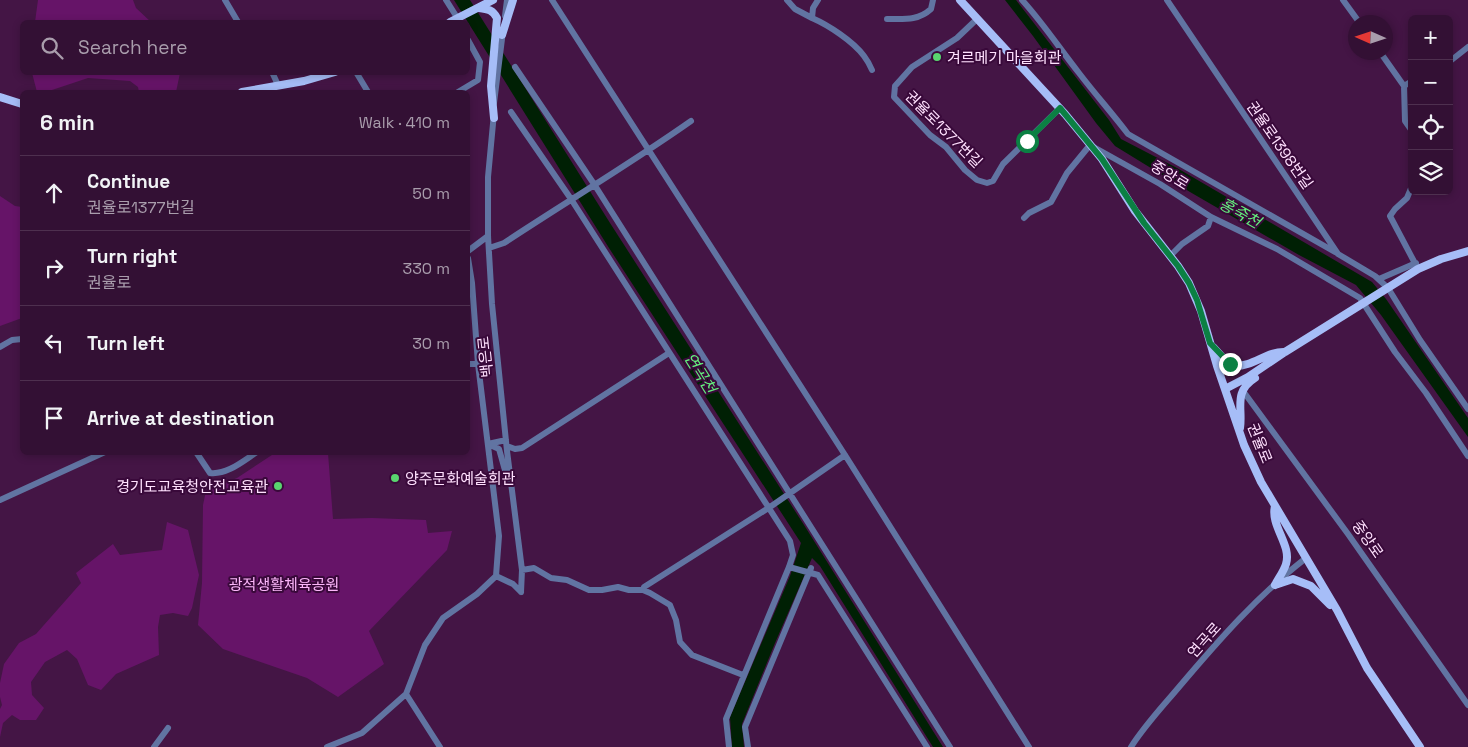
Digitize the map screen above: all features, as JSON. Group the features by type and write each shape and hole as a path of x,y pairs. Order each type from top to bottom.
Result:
{"main road":[{"path":"499,36 513,0"},
{"name":"권율로","path":"960,0 1060,108 1102,159 1144,223 1189,283 1197,300 1239,430 1261,482 1336,610 1367,668 1420,747"},
{"path":"457,20 483,4 494,12 497,18 499,36 494,87 494,118"},
{"path":"254,90 304,81 325,75"},
{"path":"0,97 20,103"},
{"path":"1225,389 1248,377 1386,289 1417,266 1468,251"},
{"path":"1210,343 1223,358 1234,366 1248,365 1276,352 1285,352"},
{"path":"1239,430 1241,419 1239,402 1248,382 1272,365 1285,352"},
{"path":"1275,506 1273,515 1285,548 1287,560 1286,566 1275,585"},
{"path":"1275,585 1293,579 1311,586 1336,610"}],"street":[{"path":"224,0 237,20"},
{"path":"446,0 455,20"},
{"path":"494,87 501,44 499,36 508,0"},
{"path":"552,0 845,455 1029,747"},
{"path":"787,0 795,9 823,22 844,38 864,56 872,70"},
{"path":"812,18 813,8 818,0"},
{"path":"887,19 909,19 923,16 931,9 933,0"},
{"path":"1022,0 1041,21 1128,134 1338,254"},
{"name":"권율로1398번길","path":"1166,0 1338,254 1379,279 1468,409"},
{"path":"1343,0 1354,15"},
{"name":"권율로1377번길","path":"978,19 957,38 912,67 895,86 894,97 930,135 946,147 965,170 977,180 987,183 993,181 1003,164 1060,108"},
{"path":"461,90 478,80 480,62 470,44"},
{"path":"1452,60 1468,47"},
{"path":"1386,60 1404,86 1406,121 1408,124"},
{"path":"515,67 594,184 950,747"},
{"path":"273,75 278,86"},
{"path":"358,75 367,90"},
{"path":"1404,86 1408,84"},
{"path":"511,112 571,200 770,507 790,541 793,554 790,567 726,719 729,747"},
{"name":"백은로","path":"494,118 488,177 488,236 492,304 506,443 522,570 521,592 513,584 496,576"},
{"path":"489,248 504,243 594,184 650,151 691,121"},
{"path":"1024,218 1029,213 1050,202 1067,173 1090,145"},
{"name":"중앙로","path":"1090,145 1160,184 1211,217 1277,249 1360,298 1468,456"},
{"path":"1379,279 1417,266 1390,216 1408,195"},
{"path":"1170,256 1182,244 1208,226 1211,217"},
{"path":"470,250 488,236"},
{"path":"327,747 362,733 406,694 425,645 443,618 477,594 496,576 499,536 478,364 470,270"},
{"path":"0,348 12,340 20,339"},
{"path":"488,444 506,443 515,449 522,448 669,353"},
{"path":"470,364 478,364"},
{"name":"중앙로","path":"1243,391 1348,534 1468,705"},
{"path":"488,444 500,449 514,503"},
{"path":"0,500 99,455"},
{"path":"198,455 210,473 216,474 232,468 252,455"},
{"path":"643,590 644,587 770,507 845,455"},
{"name":"연곡로","path":"1131,747 1151,720 1210,651 1275,585 1306,558"},
{"path":"790,567 810,570 818,575 927,747"},
{"path":"522,570 534,568 551,578 567,580 589,590 618,587 629,590 643,590 670,605 676,620 680,642 692,655 743,675"},
{"path":"748,747 745,727 810,570"},
{"path":"406,694 440,747"},
{"path":"154,747 168,728"}],"green space":[{"path":"38,0 133,0 136,8 149,20 35,20"},
{"path":"33,75 180,75 176,90 139,90 138,87 130,81 88,78 52,90 36,90"},
{"path":"0,196 15,206 20,207 20,319 0,326"},
{"name":"광적생활체육공원","path":"272,455 328,455 333,519 426,520 428,533 452,531 447,550 369,631 384,664 338,697 307,678 223,649 198,625 202,583 203,505 206,491 237,478"},
{"path":"167,522 188,530 199,575 192,608 188,616 173,613 160,615 158,627 159,655 116,674 101,690 88,685 77,659 67,650 45,662 31,682 32,695 44,708 36,720 20,720 12,715 3,723 0,737 0,709 2,705 0,683 4,664 19,643 36,634 81,583 76,573 113,544 120,555 162,550"}],"water":[{"name":"연곡천","path":"454,0 470,0 943,747 933,747 820,566 812,558 742,724 744,747 732,747 730,717 790,576 801,543 609,248 470,26 470,20 466,20"},
{"name":"홍죽천","path":"1005,0 1016,0 1109,120 1121,139 1177,168 1372,282 1386,299 1468,418 1468,437 1381,315 1356,285 1299,255 1115,146"}],"place":[{"name":"겨르메기 마을회관","path":"937,57"},
{"name":"양주문화예술회관","path":"395,478"},
{"name":"경기도교육청안전교육관","path":"278,486"}],"route":[{"path":"1027,141 1060,108 1102,159 1144,223 1178,266 1197,300 1210,343 1230,364"}]}
